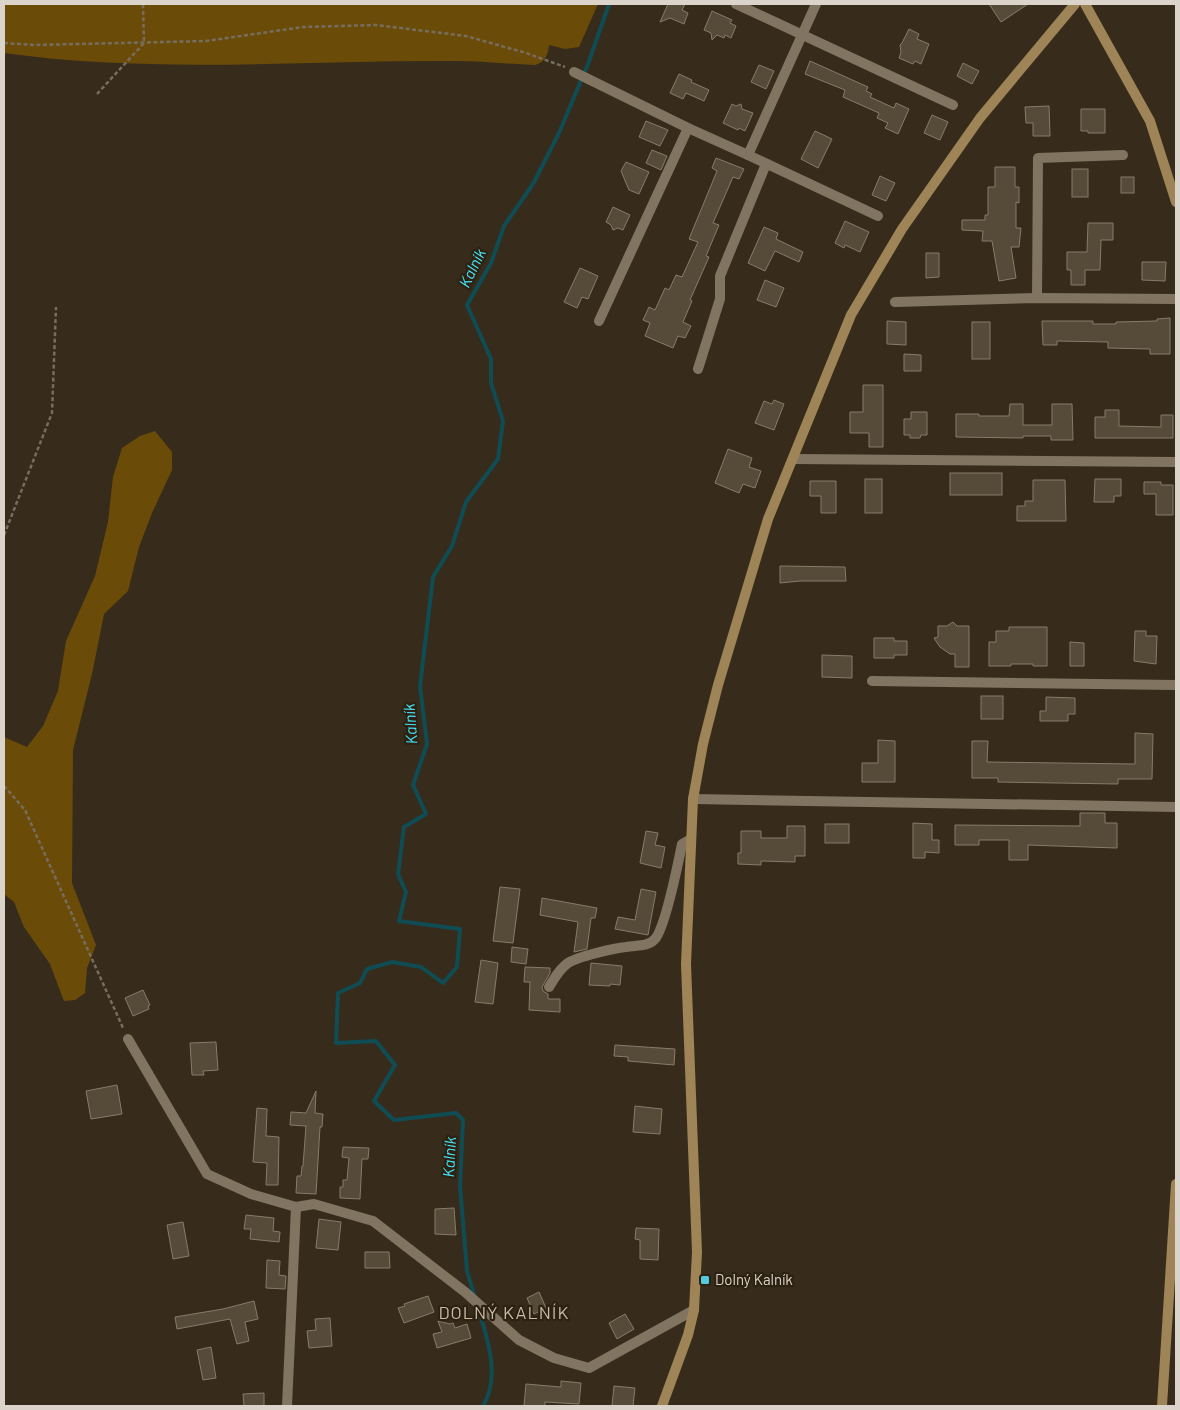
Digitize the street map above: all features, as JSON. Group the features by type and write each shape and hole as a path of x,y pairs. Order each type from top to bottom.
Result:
{"street":[{"path":"736,4 952,105"},
{"path":"748,155 816,4"},
{"path":"662,1406 688,1335 694,1310 697,1252 686,964 693,798 703,744 718,685 768,519 851,315 902,229 980,118 1075,4"},
{"path":"1085,4 1150,121 1176,202"},
{"path":"574,72 688,128 878,216"},
{"path":"600,320 688,128"},
{"path":"1037,298 1038,158 1123,155"},
{"path":"698,369 720,299 720,276 766,164"},
{"path":"895,302 1037,298 1176,298"},
{"path":"793,459 1176,462"},
{"path":"872,681 1176,685"},
{"path":"693,798 1176,807"},
{"path":"549,987 557,974 568,963 598,953 648,944 655,939 661,928 672,891 682,844 691,838"},
{"path":"128,1039 207,1174 251,1194 296,1207 314,1204 373,1221 465,1292 519,1340 554,1358 589,1368 694,1310"},
{"path":"1162,1406 1176,1184"},
{"path":"287,1406 296,1207"}],"path":[{"path":"96,94 144,43 144,4"},
{"path":"4,43 34,46 206,41 303,27 376,25 466,36 561,65 574,72"},
{"path":"4,535 52,412 56,307"},
{"path":"4,786 25,810 128,1039"}],"shaded area":[{"path":"4,4 598,4 579,47 565,49 549,45 545,58 535,65 475,61 229,64 117,63 4,53"},
{"path":"155,431 172,452 172,470 139,547 128,591 104,614 92,674 73,750 72,883 96,945 87,968 85,993 75,1000 64,1001 50,964 24,927 14,902 4,894 4,737 27,747 43,726 58,691 66,641 95,576 108,522 113,477 122,448 140,436"}],"building":[{"path":"668,4 685,4 682,10 688,13 684,24 670,18 660,22"},
{"path":"989,4 1028,4 1001,22"},
{"path":"712,11 732,20 730,23 736,26 731,38 725,35 724,38 717,35 712,40 711,33 704,30"},
{"path":"909,29 919,34 917,39 929,44 921,64 915,61 913,64 899,58 901,52 900,45"},
{"path":"810,61 868,87 866,91 872,94 870,97 894,108 896,103 909,109 898,134 885,128 888,123 877,118 879,113 843,97 845,90 805,74"},
{"path":"963,63 979,71 972,84 957,76"},
{"path":"759,65 774,71 766,89 751,82"},
{"path":"679,74 709,90 704,101 686,93 683,99 670,93"},
{"path":"732,104 736,106 741,104 742,109 753,113 745,131 723,123"},
{"path":"1049,106 1050,136 1033,136 1033,123 1026,123 1025,107"},
{"path":"1081,109 1105,109 1105,133 1081,131"},
{"path":"932,115 948,122 940,140 924,133"},
{"path":"646,121 668,130 660,146 639,137"},
{"path":"815,131 832,139 818,168 801,159"},
{"path":"652,150 667,156 661,170 646,163"},
{"path":"716,158 744,169 739,179 733,177 713,223 719,225 706,256 709,257 690,300 692,301 683,322 691,326 685,338 678,336 673,348 645,336 650,323 643,320 649,307 655,310 665,288 669,290 676,275 682,277 698,242 689,239 717,171 712,168"},
{"path":"626,162 649,172 639,194 629,190 621,171"},
{"path":"995,167 1015,167 1015,187 1019,187 1019,203 1016,202 1016,228 1021,228 1019,247 1011,247 1016,278 999,281 992,241 982,241 983,231 962,230 962,220 985,220 985,215 988,215 988,187 995,187"},
{"path":"1072,169 1088,169 1088,197 1072,197"},
{"path":"880,176 895,183 886,201 872,195"},
{"path":"1121,177 1134,177 1134,193 1121,193"},
{"path":"613,207 630,215 623,230 618,228 613,230 611,225 606,222"},
{"path":"845,221 869,232 860,252 845,245 844,248 835,243"},
{"path":"1088,223 1113,223 1113,240 1101,240 1100,270 1085,270 1085,285 1071,285 1071,270 1067,270 1067,252 1087,252"},
{"path":"764,227 778,233 776,239 803,252 799,262 775,251 765,271 748,263"},
{"path":"926,253 939,253 939,277 926,278"},
{"path":"1142,262 1166,262 1165,281 1142,280"},
{"path":"580,268 598,276 588,299 582,297 577,308 564,302"},
{"path":"765,280 784,288 776,307 757,300"},
{"path":"1170,318 1170,354 1150,354 1150,349 1108,348 1108,342 1057,341 1057,345 1043,345 1042,321 1093,321 1093,324 1116,324 1116,322 1157,321 1157,319"},
{"path":"887,321 906,322 906,345 887,344"},
{"path":"972,322 990,322 990,359 972,359"},
{"path":"904,354 921,355 921,371 904,371"},
{"path":"863,385 883,385 883,447 869,447 869,433 850,433 850,412 863,412"},
{"path":"774,400 784,404 774,430 755,423 764,401 772,404"},
{"path":"1010,404 1023,404 1023,425 1052,425 1052,404 1072,404 1073,440 1051,440 1051,436 1023,436 1023,438 956,437 956,414 1009,416"},
{"path":"1105,410 1119,410 1119,426 1161,427 1161,415 1173,415 1173,438 1095,438 1095,417 1105,417"},
{"path":"911,412 927,412 927,435 921,435 920,438 910,438 910,435 904,435 904,419 911,419"},
{"path":"728,449 752,458 749,467 761,471 755,488 743,484 739,493 715,483"},
{"path":"950,473 1002,473 1002,495 950,495"},
{"path":"865,479 882,479 882,513 865,513"},
{"path":"1095,479 1121,479 1121,496 1114,496 1114,502 1094,502"},
{"path":"1033,480 1065,480 1066,521 1017,521 1017,506 1025,506 1025,501 1033,501"},
{"path":"810,481 836,481 836,513 821,513 821,496 810,496"},
{"path":"1144,482 1161,482 1161,485 1173,485 1173,515 1156,515 1156,494 1144,494"},
{"path":"780,566 845,567 846,581 780,583"},
{"path":"953,622 957,626 969,626 969,667 955,667 955,654 950,654 940,647 934,638 938,637 938,626 947,626"},
{"path":"1009,627 1047,627 1047,666 1011,664 1011,666 989,666 989,642 996,642 996,631 1009,631"},
{"path":"1135,631 1146,631 1146,636 1157,636 1156,664 1134,661"},
{"path":"874,638 894,638 894,641 907,641 907,655 894,655 894,658 874,658"},
{"path":"1070,642 1084,643 1084,666 1070,666"},
{"path":"822,655 852,656 852,678 822,677"},
{"path":"981,696 1003,696 1003,719 981,719"},
{"path":"1046,697 1075,698 1075,714 1068,714 1068,721 1040,721 1040,711 1046,711"},
{"path":"1135,733 1153,734 1152,779 1118,779 1118,784 998,782 998,778 972,778 972,741 988,741 987,762 1135,764"},
{"path":"878,740 895,741 895,782 862,782 862,763 878,763"},
{"path":"1080,813 1105,813 1105,823 1117,823 1117,848 1028,845 1028,860 1009,860 1009,840 979,840 979,845 955,845 955,825 1080,826"},
{"path":"913,823 932,824 932,840 939,840 939,853 925,852 925,858 913,858"},
{"path":"825,824 849,824 849,843 825,843"},
{"path":"787,826 805,826 805,856 795,856 795,862 761,861 761,865 738,864 738,853 741,853 741,831 761,831 761,838 787,838"},
{"path":"646,831 658,833 655,845 665,847 661,868 640,863"},
{"path":"500,887 520,889 513,943 493,941"},
{"path":"641,889 656,892 648,935 615,929 618,917 635,920"},
{"path":"542,898 597,908 595,918 591,918 587,949 574,952 578,922 540,915"},
{"path":"512,947 528,949 526,964 511,962"},
{"path":"481,960 498,963 493,1004 475,1002"},
{"path":"591,963 622,966 620,985 589,985"},
{"path":"525,967 550,968 550,973 542,987 543,991 548,994 548,999 560,999 560,1012 529,1010 530,982 524,982"},
{"path":"143,990 150,1005 148,1006 149,1009 133,1016 125,998"},
{"path":"216,1042 218,1070 203,1071 204,1075 192,1075 190,1043"},
{"path":"615,1045 675,1049 674,1065 628,1061 628,1057 614,1056"},
{"path":"117,1085 122,1114 91,1119 86,1091"},
{"path":"316,1091 315,1113 323,1114 322,1127 320,1127 316,1194 296,1193 297,1176 301,1176 303,1166 306,1126 290,1125 291,1112 306,1113"},
{"path":"635,1106 662,1109 660,1134 633,1132"},
{"path":"257,1108 267,1109 266,1136 279,1137 278,1185 266,1185 267,1163 253,1162"},
{"path":"343,1147 369,1148 368,1159 362,1159 360,1199 340,1198 340,1187 343,1187 343,1180 347,1180 349,1158 342,1157"},
{"path":"454,1208 456,1235 435,1234 435,1209"},
{"path":"246,1215 274,1218 273,1231 280,1232 279,1242 250,1239 251,1229 244,1229"},
{"path":"319,1219 341,1222 338,1250 316,1248"},
{"path":"183,1222 189,1256 173,1259 167,1225"},
{"path":"636,1228 659,1229 658,1260 640,1259 640,1240 635,1239"},
{"path":"365,1252 389,1252 390,1268 365,1268"},
{"path":"267,1260 280,1261 279,1275 286,1276 285,1289 266,1288"},
{"path":"539,1292 546,1308 534,1314 527,1298"},
{"path":"428,1296 434,1312 404,1323 398,1308"},
{"path":"254,1301 258,1319 245,1322 249,1341 237,1344 230,1319 177,1329 175,1317 223,1309"},
{"path":"625,1314 634,1329 617,1339 609,1323"},
{"path":"330,1318 332,1346 309,1348 307,1331 316,1330 315,1319"},
{"path":"438,1321 453,1323 455,1328 467,1324 471,1338 437,1348 433,1334 442,1332"},
{"path":"211,1347 216,1378 203,1380 197,1350"},
{"path":"561,1381 581,1383 579,1404 545,1402 545,1406 524,1406 526,1384 561,1387"},
{"path":"614,1386 635,1388 633,1406 612,1406"},
{"path":"264,1393 264,1406 244,1406 243,1394"}],"waterway":[{"name":"Kalník","path":"475,1298 467,1271 460,1186 463,1120 456,1113 394,1120 374,1101 395,1065 376,1041 336,1043 338,993 360,983 367,969 392,962 421,967 443,983 457,967 460,929 399,921 406,892 398,874 404,827 426,814 413,785 427,744 420,686 433,577 452,546 466,502 498,459 503,421 491,383 491,359 467,305 491,263 504,226 533,184 559,133 588,64 609,4"},
{"name":"Kalník","path":"478,1307 491,1357 492,1369 491,1382 483,1406"}],"place":[{"name":"Dolný Kalník","path":"705,1280"}],"district":[{"name":"DOLNÝ KALNÍK","path":"504,1313"}]}
